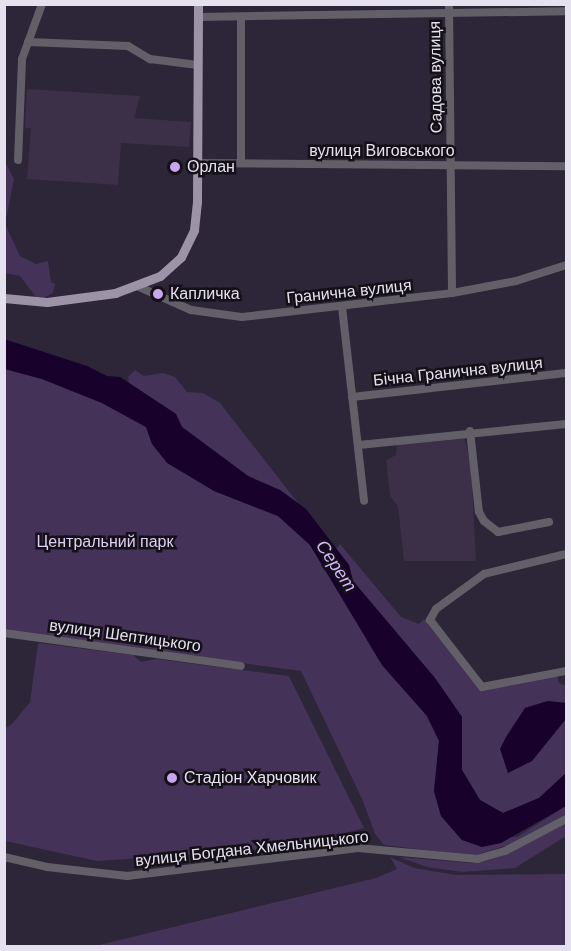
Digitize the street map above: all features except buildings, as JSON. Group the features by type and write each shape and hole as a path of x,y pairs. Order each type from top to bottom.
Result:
{"main road":[{"path":"4,298 73,300 137,286 166,272 189,243 196,213 198,163 198,4"}],"street":[{"path":"18,160 22,59 42,4"},
{"path":"198,17 448,8 567,11"},
{"name":"Садова вулиця","path":"448,8 452,293"},
{"path":"241,17 241,163"},
{"path":"28,42 128,46 150,59 198,65"},
{"name":"вулиця Виговського","path":"198,163 567,166"},
{"name":"Гранична вулиця","path":"137,286 184,308 217,315 342,307 452,293 507,283 567,265"},
{"path":"342,307 364,501"},
{"name":"Бічна Гранична вулиця","path":"352,397 567,374"},
{"path":"359,445 470,431 567,424"},
{"path":"470,431 479,512 484,521 498,531 549,522"},
{"path":"567,554 481,576 436,609 430,620 482,687 567,671"},
{"name":"вулиця Шептицького","path":"4,633 241,666"},
{"name":"вулиця Богдана Хмельницького","path":"4,856 47,867 126,876 358,848 477,859 505,851 567,819"}],"shaded area":[{"path":"27,89 140,96 134,118 191,122 189,147 121,143 118,185 27,179 31,128 25,128"},
{"path":"464,436 471,465 476,561 404,561 398,506 390,496 386,460 396,455 397,443"}],"green space":[{"path":"4,160 14,179 5,224 20,256 36,264 48,261 51,282 55,284 53,293 45,297 36,297 20,276 5,273"},
{"name":"Центральний парк","path":"4,369 42,379 102,403 146,427 152,444 214,491 278,516 310,545 382,665 427,716 439,741 434,791 441,816 462,840 517,837 566,806 566,815 515,843 473,856 384,845 375,834 363,801 301,671 5,631"},
{"path":"135,370 144,376 163,373 175,377 187,392 203,393 220,403 298,503 280,490 248,476 182,427 176,414 129,383 128,377"},
{"path":"340,544 401,617 419,624 424,619 482,691 557,675 559,683 566,686 566,703 548,701 525,708 500,750 566,719 566,773 539,798 503,813 480,800 462,770 462,717 435,678 353,581 349,565 336,549"},
{"name":"Стадіон Харчовик","path":"38,643 133,655 141,662 156,659 289,676 364,828 290,848 97,861 5,841 5,728 12,724 30,702"},
{"path":"566,822 566,836 515,868 462,872 427,867 399,857 471,863 489,860"},
{"path":"390,857 414,868 456,875 566,874 566,946 95,946 376,878 397,869"}],"water":[{"name":"Серет","path":"4,339 87,366 107,376 120,377 176,414 182,427 248,476 280,490 306,509 349,565 353,581 435,678 462,717 462,770 480,800 503,813 539,798 566,773 566,806 501,843 482,847 462,840 441,816 434,791 439,741 427,716 382,665 310,545 278,516 214,491 167,463 152,444 146,427 102,403 42,379 5,369"},
{"path":"548,701 566,703 566,719 532,761 508,773 500,749 506,737 525,708"}],"place":[{"name":"Орлан","path":"175,167"},
{"name":"Капличка","path":"158,294"},
{"name":"Стадіон Харчовик","path":"172,778"}]}
